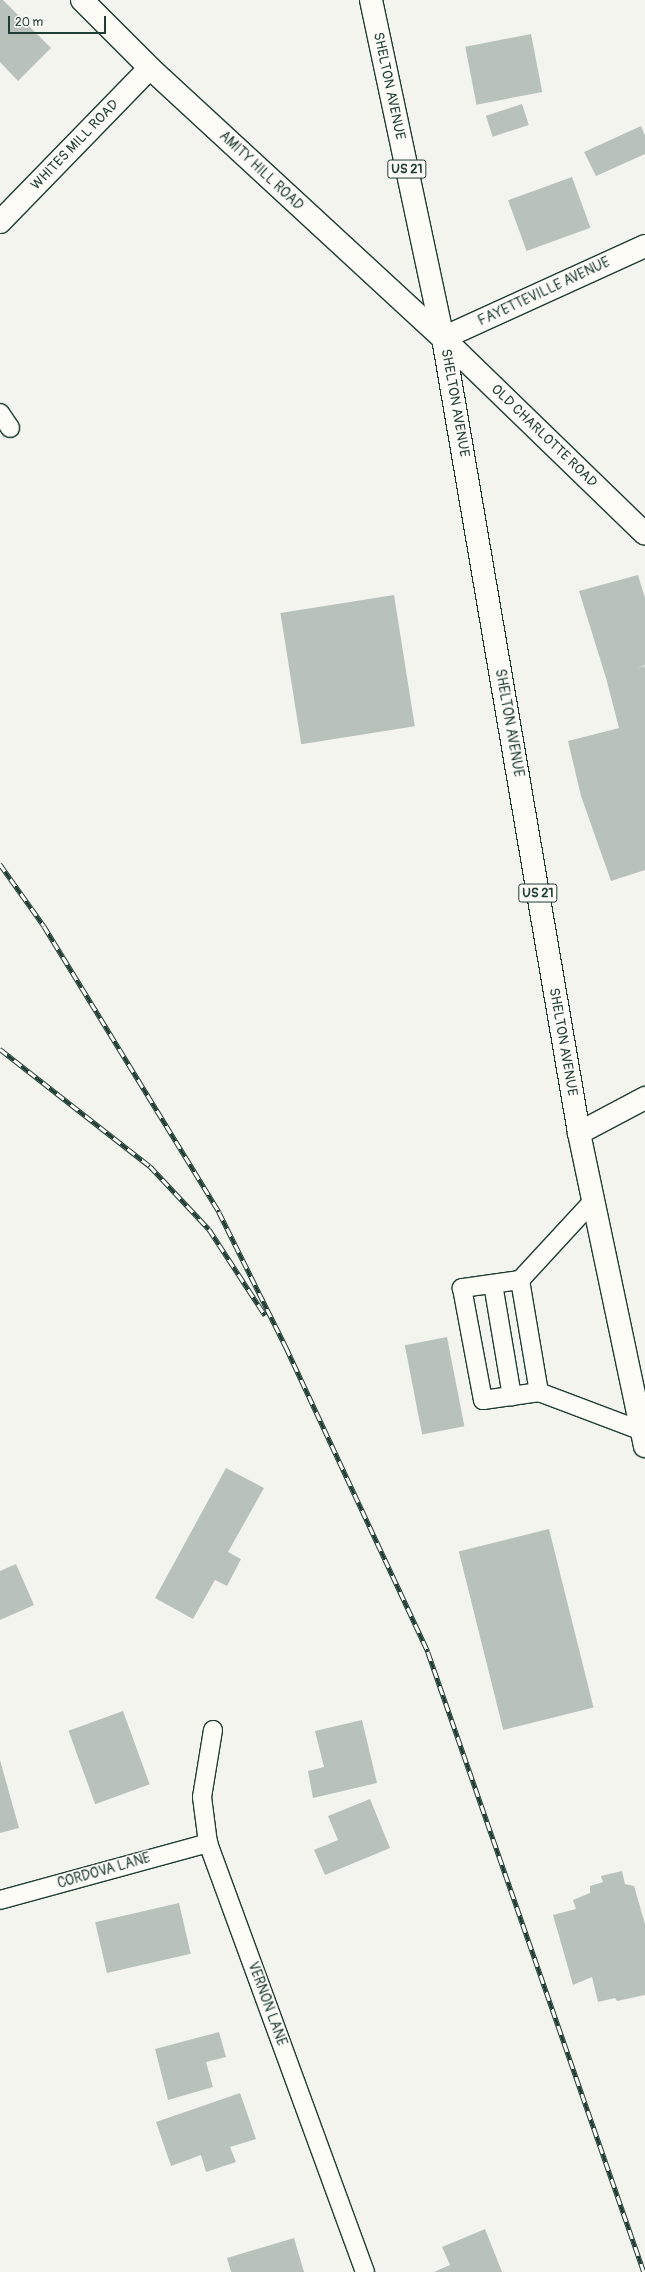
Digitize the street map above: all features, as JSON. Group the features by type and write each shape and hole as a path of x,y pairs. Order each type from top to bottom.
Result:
{"main road":[{"name":"AMITY HILL ROAD","path":"82,0 150,68 443,338"},
{"name":"SHELTON AVENUE","path":"371,0 443,338 579,1133 643,1438"},
{"name":"WHITES MILL ROAD","path":"0,222 150,68"},
{"name":"FAYETTEVILLE AVENUE","path":"443,338 645,246"},
{"name":"OLD CHARLOTTE ROAD","path":"443,338 645,534"},
{"path":"579,1133 645,1098"}],"lane":[{"path":"0,413 10,428"},
{"path":"593,1202 520,1280 462,1288 483,1400 539,1392 643,1438"},
{"path":"520,1280 539,1392"},
{"path":"493,1284 512,1396"},
{"name":"VERNON LANE","path":"213,1730 202,1797 208,1842 365,2272"},
{"name":"CORDOVA LANE","path":"0,1900 208,1842"}],"building":[{"path":"0,0 3,0 51,48 18,81 0,62"},
{"path":"531,34 542,92 476,105 465,47"},
{"path":"522,104 529,125 493,137 486,116"},
{"path":"641,126 645,136 645,154 596,176 584,152"},
{"path":"572,177 590,228 527,251 508,200"},
{"path":"638,575 645,598 645,665 638,668 645,666 645,870 611,881 581,796 568,741 619,728 606,678 579,591"},
{"path":"394,595 415,726 301,744 280,613"},
{"path":"447,1337 464,1426 422,1435 405,1345"},
{"path":"226,1468 264,1488 228,1552 241,1559 227,1586 215,1580 193,1619 155,1598"},
{"path":"549,1529 594,1708 503,1730 459,1551"},
{"path":"16,1564 34,1605 0,1620 0,1571"},
{"path":"123,1711 150,1784 95,1804 68,1731"},
{"path":"362,1720 377,1783 313,1798 308,1771 324,1767 315,1731"},
{"path":"0,1760 19,1828 0,1833"},
{"path":"370,1799 390,1848 325,1875 314,1850 338,1840 328,1816"},
{"path":"622,1871 625,1884 634,1886 645,1924 645,1995 617,2001 615,1998 598,2002 592,1977 573,1985 553,1915 576,1909 573,1900 590,1893 590,1886 603,1882 601,1876"},
{"path":"179,1903 191,1954 107,1973 95,1922"},
{"path":"219,2032 226,2057 206,2062 213,2087 168,2100 155,2049"},
{"path":"240,2093 256,2139 230,2147 236,2162 206,2172 201,2155 171,2166 156,2122"},
{"path":"485,2229 502,2272 434,2272 450,2265 442,2247"},
{"path":"294,2238 304,2272 231,2272 227,2258"}],"railway":[{"path":"0,864 44,926 219,1212 286,1347 428,1652 644,2272"},
{"path":"0,1049 150,1166 209,1229 265,1315"}]}
